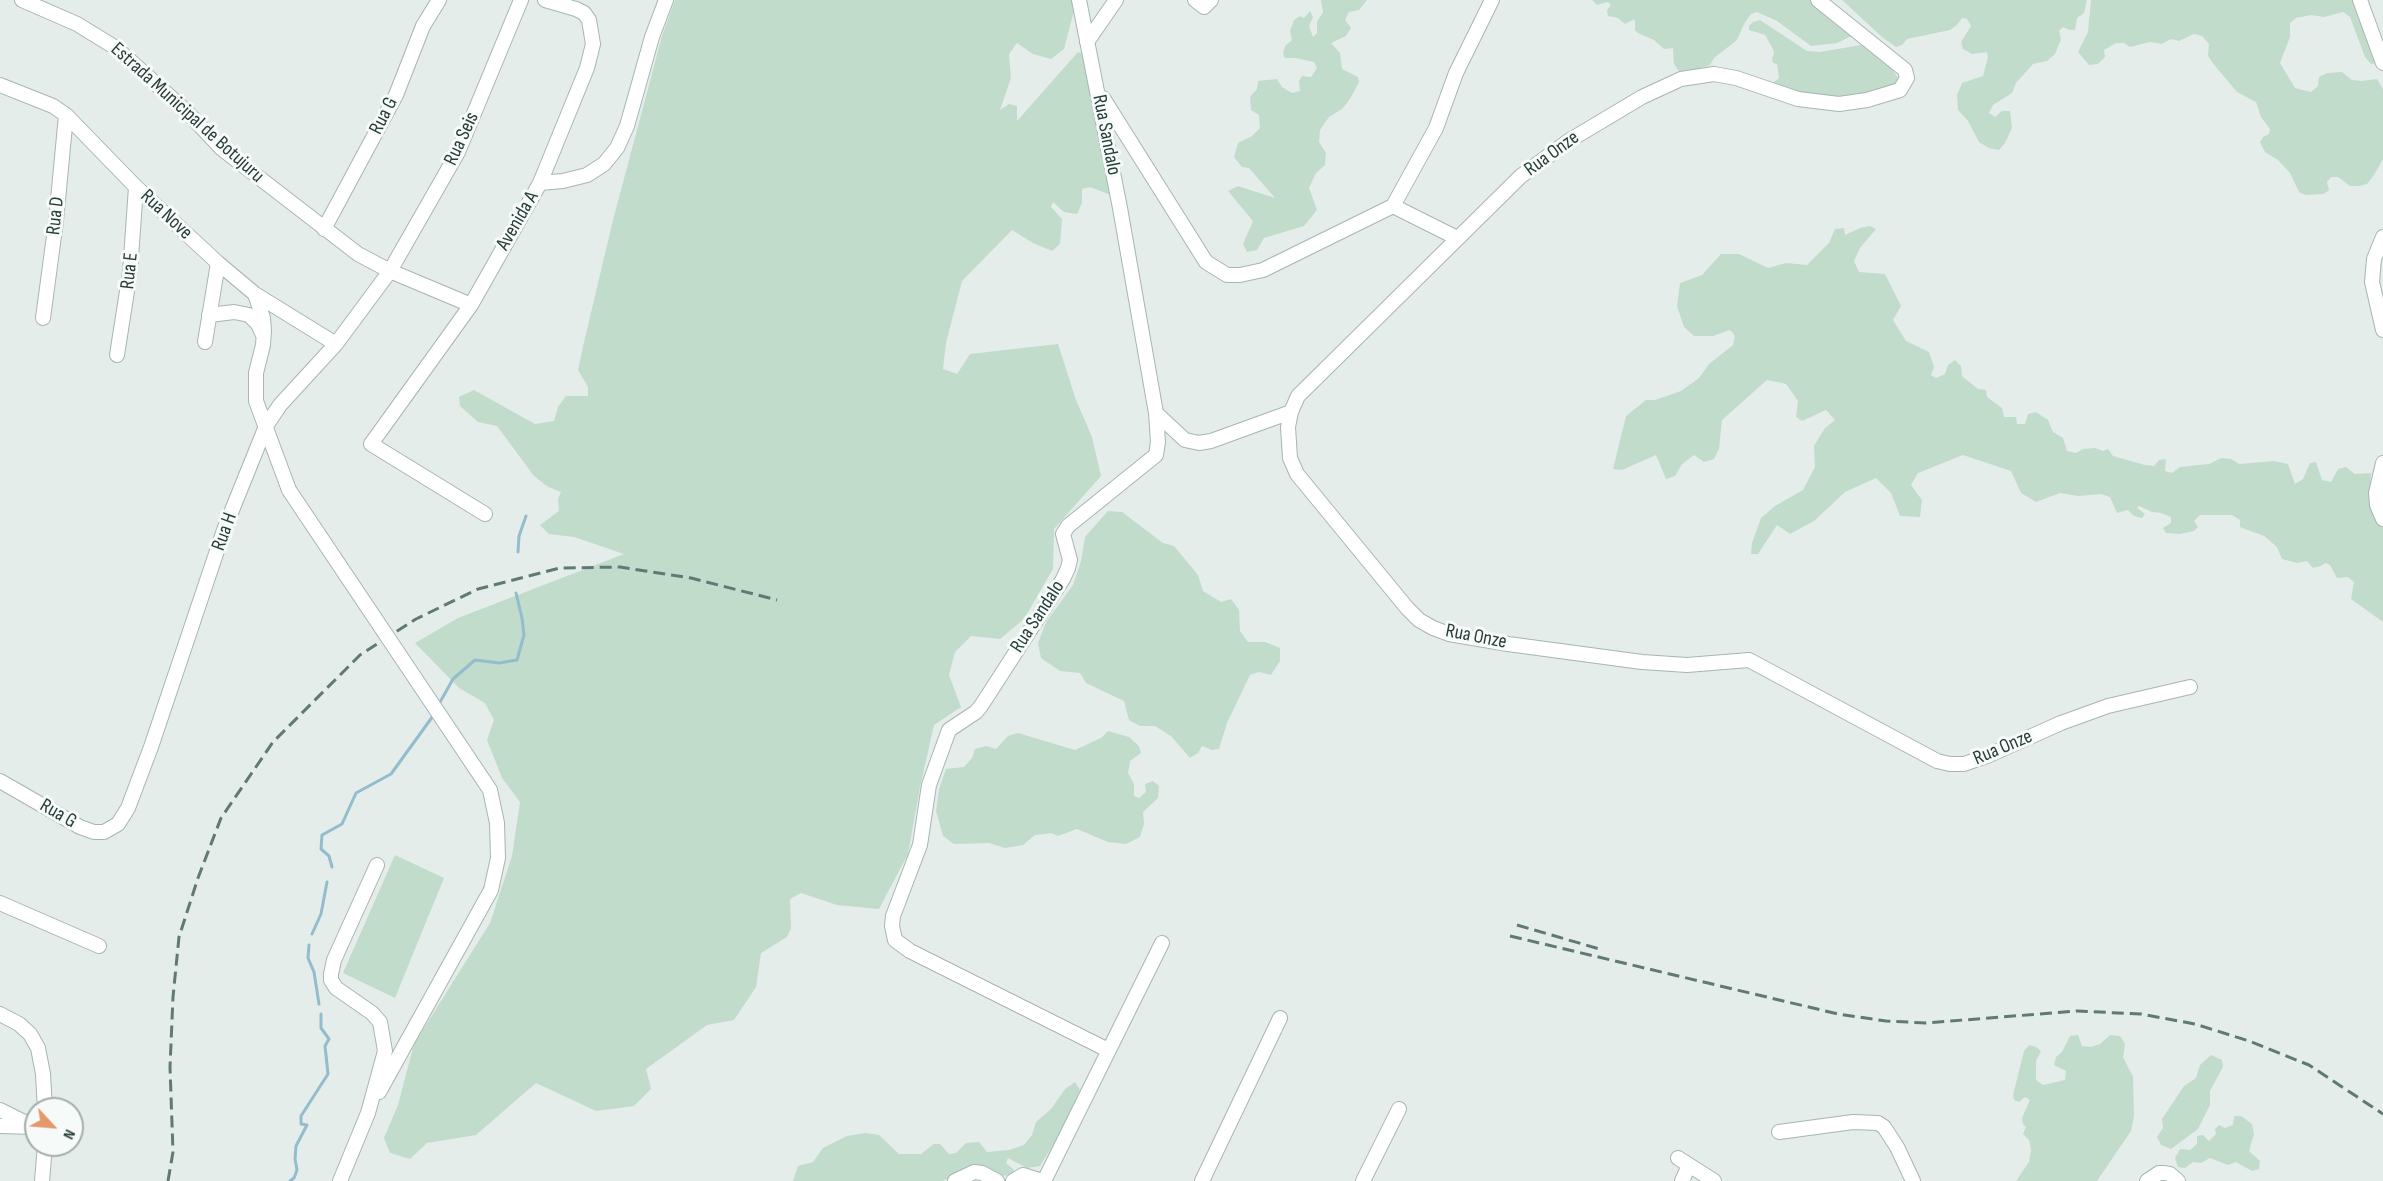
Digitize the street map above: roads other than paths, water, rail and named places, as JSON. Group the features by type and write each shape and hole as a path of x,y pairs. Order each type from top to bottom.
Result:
{"street":[{"name":"Estrada Municipal de Botujuru","path":"22,0 77,24 116,48 187,112 222,149 358,254 390,271 471,305"},
{"name":"Rua G","path":"324,229 396,95 423,26 439,0"},
{"name":"Rua Seis","path":"390,271 458,152 522,0"},
{"name":"Avenida A","path":"485,514 371,444 471,305 540,183 587,68 593,44 589,20 584,13 545,0"},
{"path":"540,183 563,181 587,175 604,164 617,148 627,126 652,37 666,0"},
{"name":"Rua Sandalo","path":"1079,0 1155,413 1158,442 1156,456 1068,526 1064,534 1070,560 1063,579 981,706 950,730 929,785 920,845 893,916 892,926 895,940 910,951 1108,1050"},
{"path":"1086,42 1116,0"},
{"path":"1195,0 1203,7 1210,0"},
{"path":"1097,89 1206,262 1227,276 1263,270 1393,206 1432,137 1456,73 1492,0"},
{"name":"Rua Onze","path":"1818,0 1905,70 1907,78 1900,90 1867,100 1839,104 1798,99 1736,78 1714,74 1682,79 1642,97 1570,140 1521,176 1298,396 1288,427 1290,458 1297,474 1407,608 1419,620 1433,628 1449,634 1642,662 1687,664 1749,660 1937,761 1964,764 2108,706 2190,687"},
{"path":"2360,0 2383,63"},
{"name":"Rua Nove","path":"0,85 53,106 66,115 136,187 218,263 255,294 336,344"},
{"name":"Rua D","path":"42,318 56,221 66,115"},
{"name":"Rua E","path":"117,355 130,272 136,187"},
{"path":"1393,206 1457,238"},
{"path":"2383,237 2374,259 2373,282 2383,330"},
{"path":"205,342 218,263"},
{"name":"Rua H","path":"118,825 128,808 151,747 224,531 266,426 280,405 336,344 390,271"},
{"path":"255,294 263,318 264,336 255,388 256,401 289,490 490,790 497,823 498,858 490,890 368,1113 340,1181"},
{"path":"209,315 234,312 249,315 258,324 264,336"},
{"path":"1155,413 1185,440 1199,443 1211,441 1291,412"},
{"path":"2383,464 2376,493 2377,505 2383,519"},
{"name":"Rua G","path":"0,781 93,832 104,832 118,825"},
{"path":"368,1113 385,1051 380,1022 372,1013 336,988 331,980 331,974 334,960 377,865"},
{"path":"0,903 99,945"},
{"path":"1014,1181 1023,1176 1043,1181 1162,943"},
{"path":"0,1014 19,1024 30,1034 38,1048 44,1097"},
{"path":"1202,1181 1280,1018"},
{"path":"1364,1181 1399,1109"},
{"path":"0,1110 24,1122"},
{"path":"1779,1132 1853,1122 1878,1123 1884,1127 1897,1147 1913,1181"},
{"path":"0,1126 24,1126"},
{"path":"42,1181 44,1157"},
{"path":"1682,1181 1683,1162 1714,1181"},
{"path":"956,1181 974,1172 982,1173 998,1181"},
{"path":"2147,1181 2159,1173 2164,1173 2170,1174 2178,1181"}],"waterway":[{"path":"518,552 519,536 526,516"},
{"path":"439,704 453,679 475,660 499,663 517,660 524,635 516,593"},
{"path":"332,867 329,856 321,849 322,835 342,824 356,793 391,774 433,716"},
{"path":"312,934 321,914 327,882"},
{"path":"309,945 308,958 314,972 319,1004"},
{"path":"290,1181 297,1170 296,1146 307,1125 301,1124 301,1116 328,1074 325,1046 329,1039 321,1028 321,1014"}],"railway":[{"path":"168,1181 173,1152 170,1067 173,997 179,937 198,878 221,818 273,742 360,655 416,619 478,589 560,568 620,567 691,578 777,600"},
{"path":"1517,925 1603,950"},
{"path":"1510,936 1838,1014 1886,1021 1926,1023 2077,1011 2141,1014 2195,1024 2249,1041 2309,1065 2383,1114"}]}
